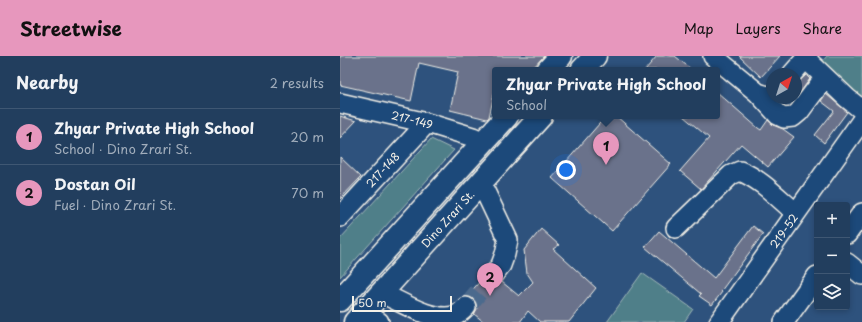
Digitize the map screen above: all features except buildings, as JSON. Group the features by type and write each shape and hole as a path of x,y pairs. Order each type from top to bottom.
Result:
{"main road":[{"path":"551,67 561,56"},
{"path":"585,67 595,56"},
{"path":"340,300 504,119"},
{"name":"Dino Zrari St.","path":"366,319 381,293 538,119"}],"street":[{"path":"712,56 765,94 778,115 784,118 793,117 799,112 825,77"},
{"path":"797,68 807,57 825,77 862,110"},
{"name":"217-149","path":"340,103 427,123 473,137 483,142"},
{"name":"219-52","path":"719,322 862,120"},
{"name":"217-148","path":"340,217 427,123"},
{"path":"676,228 731,175 740,171 760,182 796,213"},
{"path":"481,183 508,240 501,265 493,275"},
{"path":"850,230 862,213"},
{"path":"850,265 862,275"},
{"path":"784,322 814,280"},
{"path":"381,293 396,299 422,314 440,318 455,316 466,307"}],"green space":[{"path":"827,56 862,56 862,99 821,63"},
{"path":"431,139 454,150 340,277 340,239"},
{"path":"642,273 693,309 684,322 607,322"}],"tunnel":[{"path":"466,307 493,275"}],"place":[{"name":"Zhyar Private High School","path":"606,165"},
{"name":"Dostan Oil","path":"490,296"}]}
